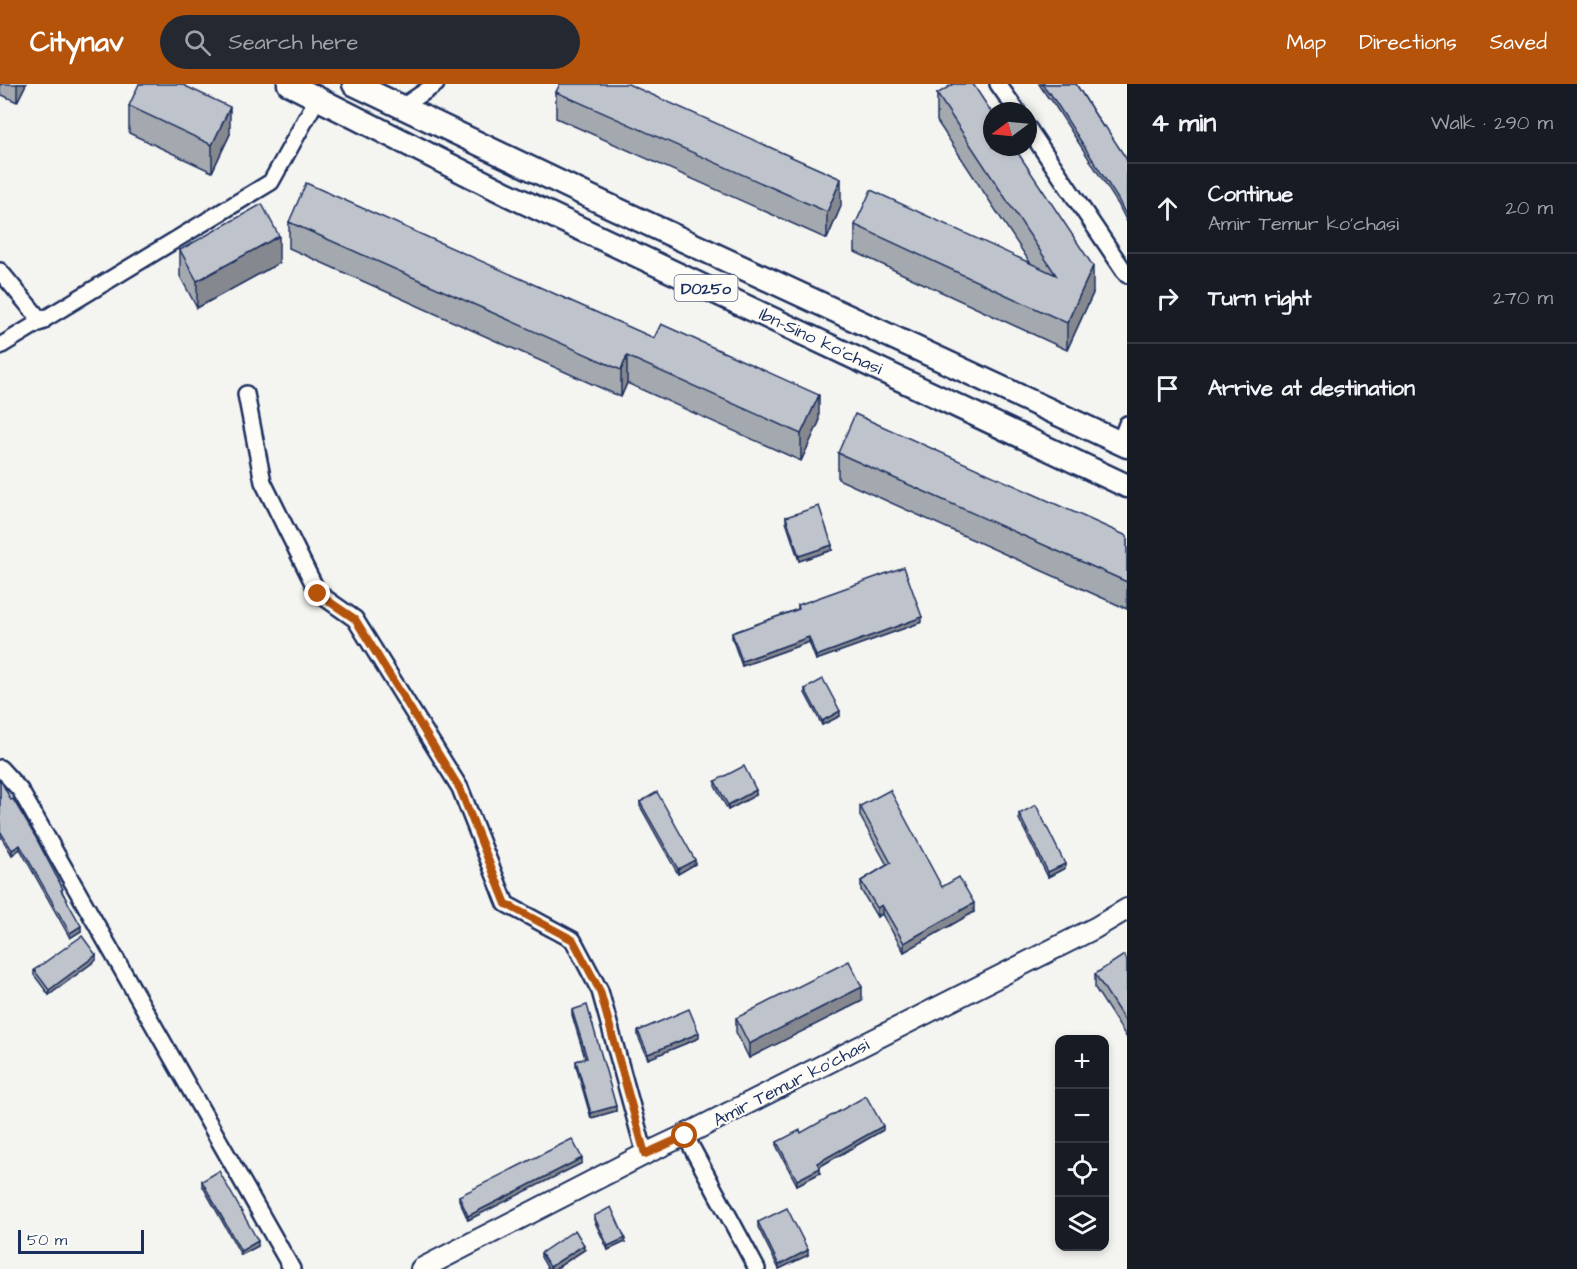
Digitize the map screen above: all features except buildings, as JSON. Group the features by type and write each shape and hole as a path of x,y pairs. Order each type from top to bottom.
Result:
{"main road":[{"name":"Ibn-Sino ko'chasi","path":"289,84 518,199 1127,486"},
{"name":"Ibn-Sino ko'chasi","path":"354,84 600,202 1125,437"},
{"name":"Amir Temur ko'chasi","path":"421,1269 1095,928 1127,909"}],"street":[{"path":"402,107 436,84"},
{"path":"998,84 1011,102"},
{"path":"0,346 271,182 316,99"},
{"path":"1037,141 1127,275"},
{"path":"0,272 42,322"},
{"path":"246,394 263,482 318,594 355,619 460,789 506,904 573,940 584,960 600,991 645,1154"},
{"path":"0,768 20,790 292,1269"},
{"path":"685,1136 757,1269"}],"route":[{"path":"318,594 355,619 460,789 506,904 573,940 600,991 645,1154 685,1136"}]}
